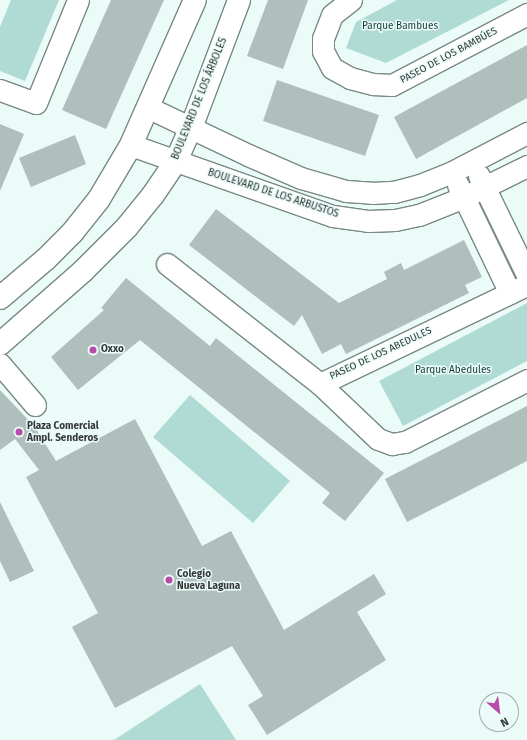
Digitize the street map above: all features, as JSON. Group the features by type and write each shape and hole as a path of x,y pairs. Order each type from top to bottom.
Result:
{"main road":[{"path":"2,293 46,259 72,233 99,199 131,145 195,0"},
{"name":"BOULEVARD DE LOS ÁRBOLES","path":"0,344 83,271 127,227 153,195 176,161 191,128 239,0"}],"street":[{"path":"0,90 36,102 78,0"},
{"name":"PASEO DE LOS BAMBÚES","path":"351,0 332,15 323,38 323,51 332,68 350,78 373,84 392,85 527,14"},
{"path":"147,107 248,156 301,178 346,191 372,193 394,192 420,185 452,172 527,133"},
{"name":"BOULEVARD DE LOS ARBUSTOS","path":"131,145 333,216 368,221 395,220 419,215 485,188 527,166"},
{"path":"472,161 527,275"},
{"name":"PASEO DE LOS ABEDULES","path":"167,264 320,384 518,289 464,197 452,172"},
{"path":"0,364 34,405"},
{"path":"320,384 378,439 392,444 405,442 527,380"}],"green space":[{"path":"11,0 59,0 25,81 0,71 0,27"},
{"name":"Parque Bambues","path":"397,0 509,0 386,63 346,48 356,22"},
{"name":"Parque Abedules","path":"527,303 527,361 403,426 379,381"},
{"path":"190,395 290,481 253,523 153,437"},
{"path":"200,684 236,740 114,740"}],"building":[{"path":"111,0 164,0 106,129 62,110"},
{"path":"268,0 308,0 283,69 247,56"},
{"path":"527,45 527,98 416,159 394,117"},
{"path":"277,80 379,115 365,156 263,121"},
{"path":"0,124 24,134 0,191"},
{"path":"75,135 86,164 31,187 19,158"},
{"path":"216,209 339,303 387,279 384,272 401,263 404,270 464,240 482,277 465,285 469,293 346,354 341,344 322,354 302,315 294,326 189,245"},
{"path":"126,278 210,346 216,338 384,473 345,521 322,503 330,493 140,340 78,390 51,357 104,310 101,308"},
{"name":"Colegio Nueva Laguna","path":"0,390 34,426 56,461 135,419 202,546 231,531 284,630 374,574 386,594 357,612 386,660 267,735 248,705 263,696 232,646 115,708 72,627 98,613 26,477 39,470 15,439 0,450"},
{"path":"527,406 527,461 407,522 385,479"},
{"path":"0,502 34,571 10,582 0,561"}],"place":[{"name":"Oxxo","path":"93,350"},
{"name":"Plaza Comercial Ampl. Senderos","path":"19,432"},
{"name":"Colegio Nueva Laguna","path":"169,580"}]}
